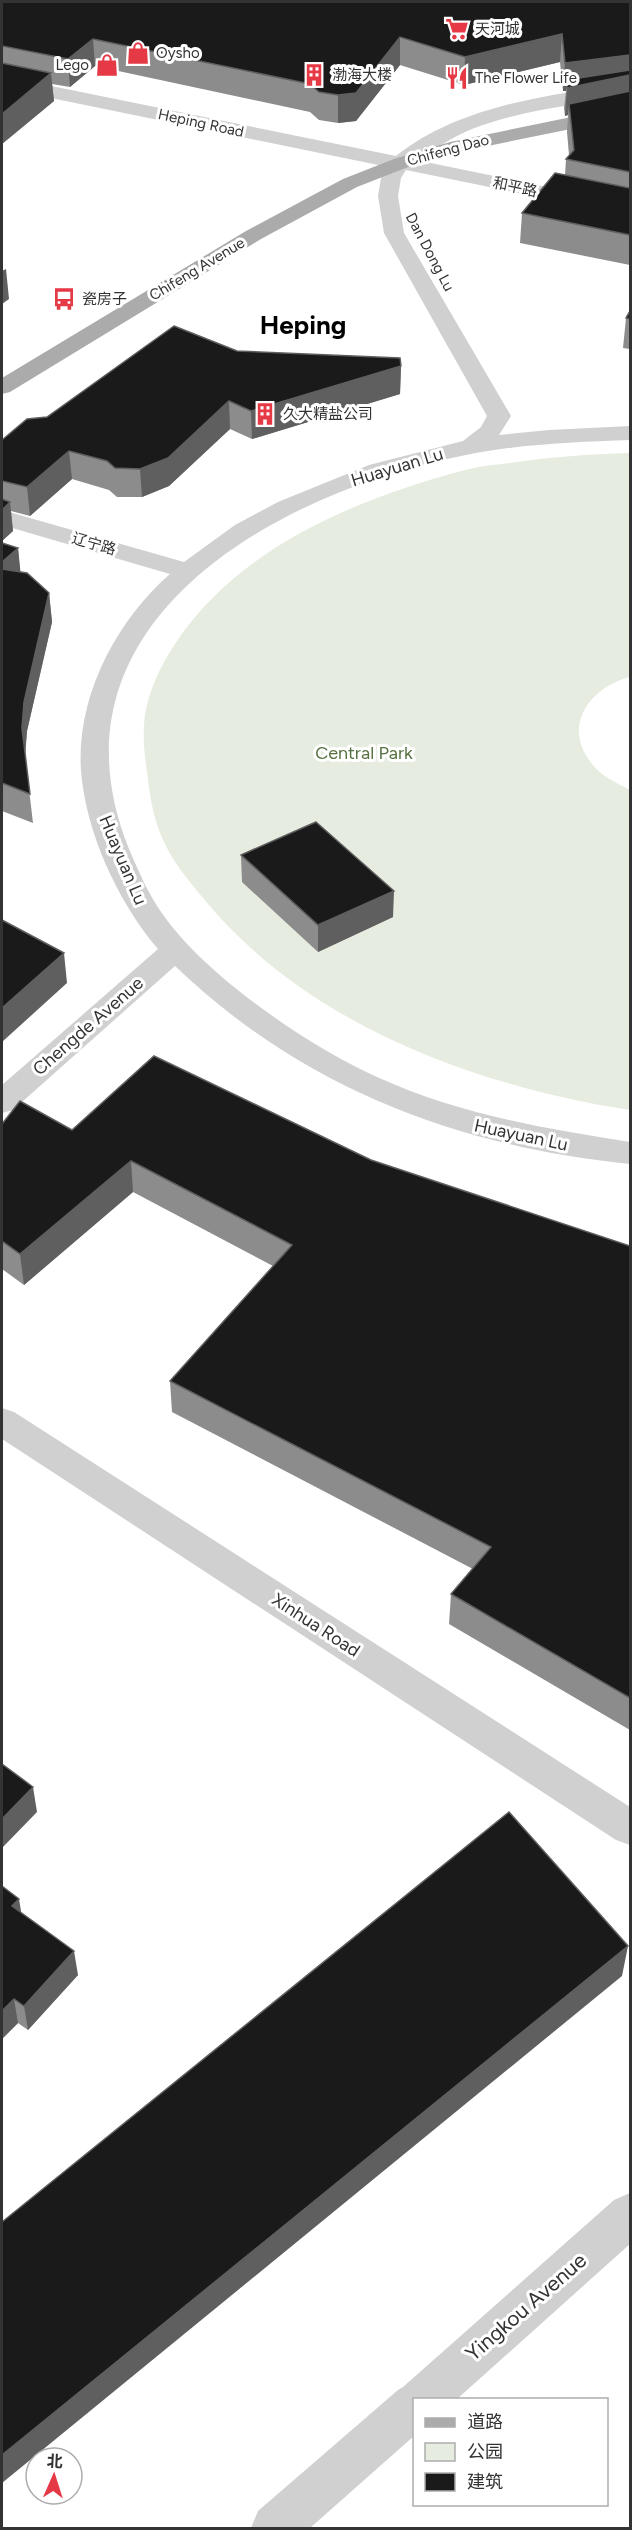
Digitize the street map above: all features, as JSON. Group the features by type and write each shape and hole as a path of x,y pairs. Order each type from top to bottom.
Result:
{"main road":[{"name":"Chifeng Dao","path":"400,163 510,134 630,111"},
{"name":"Chifeng Avenue","path":"2,387 282,218 400,163"}],"street":[{"name":"Heping Road","path":"2,82 400,163"},
{"path":"622,92 630,82"},
{"name":"Chifeng Dao","path":"400,163 445,132 469,123 509,111 622,92"},
{"name":"和平路","path":"400,163 630,210"},
{"name":"Dan Dong Lu","path":"400,163 404,198 411,219"},
{"name":"Dan Dong Lu","path":"400,163 388,196 389,218 394,233 499,416 490,431 470,447"},
{"name":"Dan Dong Lu","path":"434,260 523,416 573,435"},
{"name":"Huayuan Lu","path":"630,433 573,435 470,447 388,467 281,509 227,542 187,571 136,625 119,656 108,687 98,724 95,769 100,802 128,875 146,912 175,950 254,1019 346,1077 385,1095 443,1116 524,1137 630,1154"},
{"name":"辽宁路","path":"2,517 187,571"},
{"name":"Chengde Avenue","path":"2,1102 175,950"},
{"name":"Xinhua Road","path":"2,1422 630,1828"},
{"name":"Yingkou Avenue","path":"423,2398 630,2215"},
{"path":"275,2529 413,2407"}],"green space":[{"name":"Central Park","path":"630,453 630,677 603,689 592,699 584,710 579,736 583,750 592,764 610,779 630,790 630,1110 571,1099 454,1066 397,1042 342,1014 291,981 245,942 203,898 170,853 158,828 153,810 144,733 147,705 158,673 175,644 201,610 232,580 266,554 303,532 342,512 383,496 470,469 555,457"}],"building":[{"name":"天河城","path":"2,2 630,2 630,55 565,63 562,34 465,57 400,37 356,93 338,95 319,92 310,84 93,39 68,59 2,46"},
{"path":"2,63 51,73 2,114"},
{"path":"630,70 630,75 567,88 566,80"},
{"path":"630,91 630,172 566,159 574,150 569,104"},
{"path":"555,173 630,188 630,235 522,213"},
{"path":"174,326 237,351 400,358 401,366 251,411 229,401 168,458 140,469 115,468 107,461 69,451 27,487 2,481 2,440 27,419 47,417"},
{"path":"2,499 10,502 2,510"},
{"path":"2,543 18,548 2,562"},
{"path":"2,569 27,573 49,593 24,702 22,728 30,794 2,783"},
{"path":"316,822 394,891 318,925 241,855"},
{"path":"2,920 64,953 2,1008"},
{"path":"154,1056 371,1160 630,1246 630,1698 451,1594 491,1547 170,1381 292,1245 131,1161 20,1254 2,1241 2,1124 20,1101 72,1130"},
{"path":"2,1764 33,1787 2,1819"},
{"path":"509,1812 628,1946 2,2455 2,2222"},
{"path":"2,1886 19,1899 12,1906 74,1951 24,2006 14,1999 2,2011"}],"place":[{"name":"天河城","path":"457,29"},
{"name":"Oysho","path":"138,53"},
{"name":"Lego","path":"107,65"},
{"name":"渤海大楼","path":"314,75"},
{"name":"The Flower Life","path":"457,78"},
{"name":"瓷房子","path":"64,299"},
{"name":"久大精盐公司","path":"265,414"}],"district":[{"name":"Heping","path":"303,325"}]}
